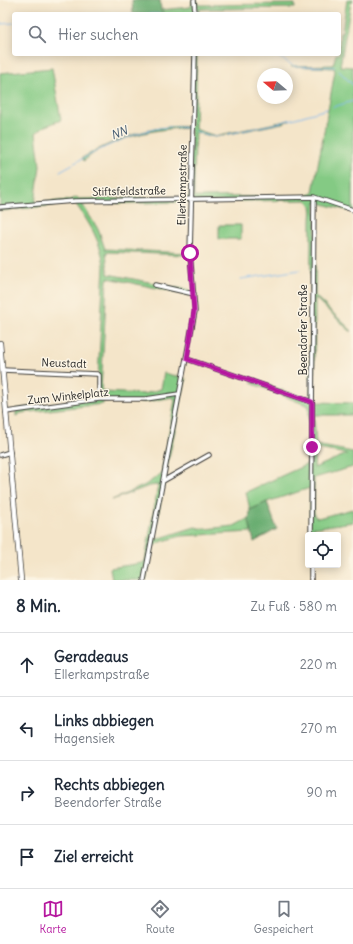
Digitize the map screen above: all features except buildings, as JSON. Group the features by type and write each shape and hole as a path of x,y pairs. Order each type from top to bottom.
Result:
{"main road":[{"path":"0,343 21,580"}],"street":[{"path":"194,0 196,12"},
{"name":"Ellerkampstraße","path":"144,580 162,481 187,359 194,311 190,253 194,56"},
{"name":"Stiftsfeldstraße","path":"0,207 76,201 314,197 353,210"},
{"name":"Beendorfer Straße","path":"311,532 314,197"},
{"path":"155,285 194,294"},
{"path":"187,359 312,402"},
{"name":"Neustadt","path":"2,370 97,374 99,375 99,399"},
{"name":"Zum Winkelplatz","path":"6,412 99,399 146,400 179,394"},
{"path":"0,455 10,452"},
{"path":"162,481 208,455"},
{"path":"311,568 311,580"}],"green space":[{"path":"132,0 160,0 162,12 133,12"},
{"path":"192,0 197,0 200,5 295,4 295,8 200,9 199,12 162,12 161,10 191,7"},
{"path":"347,0 353,0 353,2 351,2 340,66 353,67 353,212 316,202 315,296 352,331 350,331 315,298 314,402 353,403 353,415 314,415 316,445 353,452 353,467 314,478 314,516 318,518 353,509 353,522 313,528 313,532 310,532 310,488 267,502 250,510 246,492 310,463 309,406 251,383 259,382 308,399 310,397 312,213 309,202 306,200 82,204 98,229 105,249 187,253 187,255 106,252 108,274 189,290 190,295 108,278 107,280 101,390 104,392 144,394 161,389 164,373 186,379 165,476 154,540 195,527 205,529 234,526 249,518 251,532 181,536 163,541 152,547 146,580 112,580 110,568 142,563 145,561 158,485 149,486 112,500 145,485 161,474 175,400 173,397 146,402 103,401 103,404 21,413 16,416 16,409 97,398 104,265 94,232 75,203 0,211 0,73 52,68 61,120 43,127 36,133 40,166 35,203 71,200 77,197 79,199 189,197 191,129 165,129 149,132 105,147 93,153 84,161 82,158 121,139 149,130 177,126 191,127 192,56 197,56 195,129 215,136 290,120 215,137 195,132 194,196 307,196 313,192 335,71 334,68 291,66 333,65 335,56 341,56 341,32","holes":["317,449 347,454 314,468 315,450"]},
{"path":"219,225 241,225 241,239 219,239"},
{"path":"267,502 277,529 254,542 249,521 250,510"}],"waterway":[{"name":"NN","path":"0,24 12,23"},
{"name":"NN","path":"276,56 294,66 335,67"},
{"name":"NN","path":"339,71 353,85"},
{"name":"NN","path":"333,107 353,101"},
{"name":"NN","path":"195,131 215,137 278,123 327,109"},
{"name":"NN","path":"60,171 105,147 141,133 159,128 175,127 190,129"},
{"path":"241,279 300,270"}],"route":[{"path":"190,253 194,311 187,359 312,402 312,447"}]}
